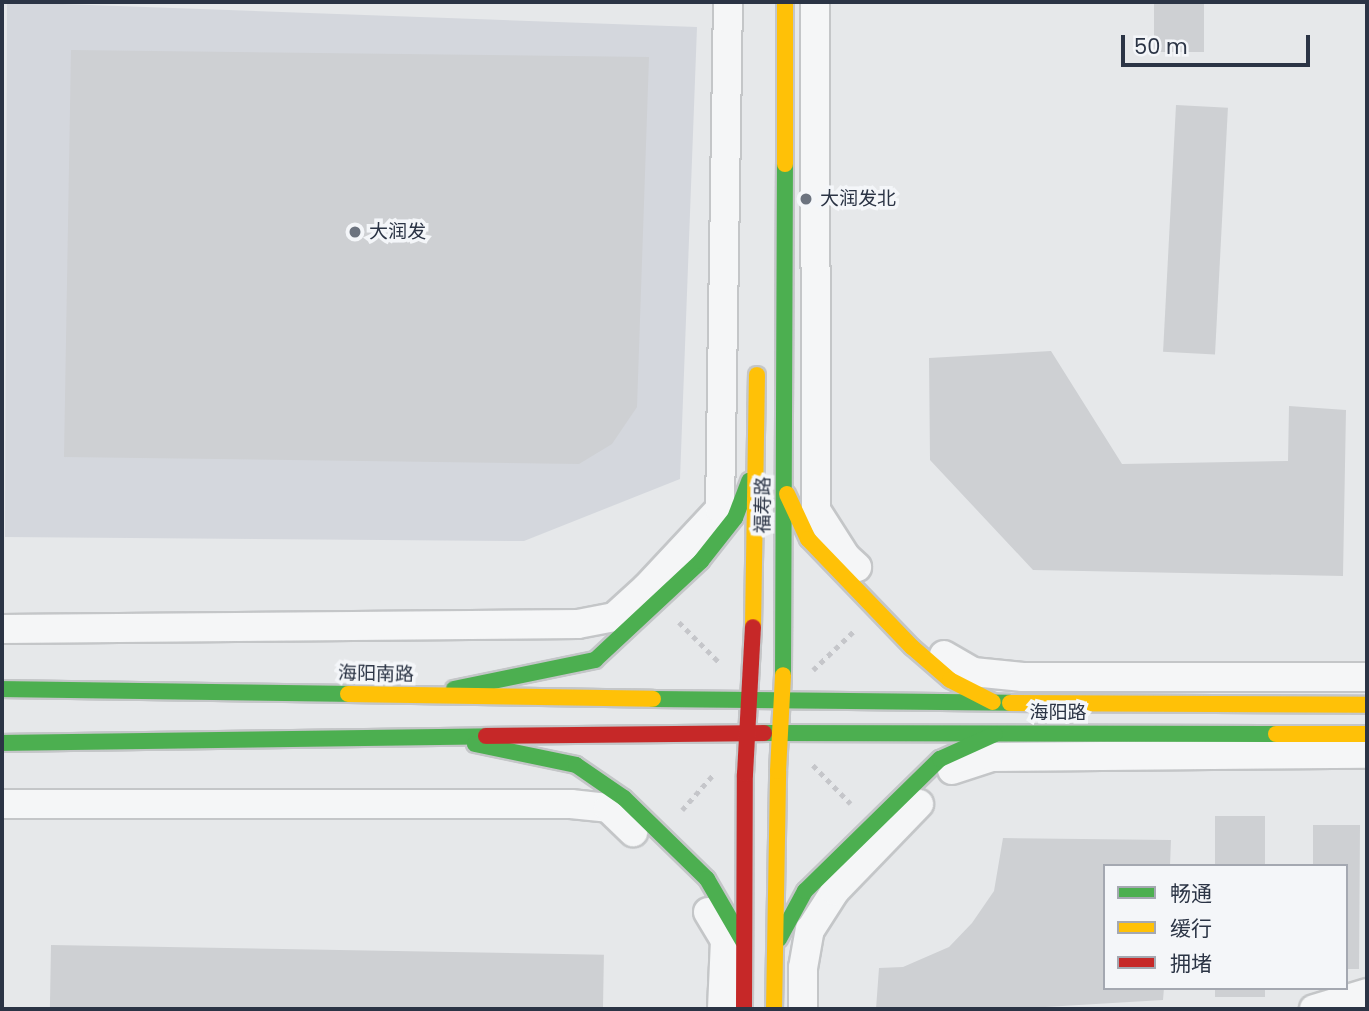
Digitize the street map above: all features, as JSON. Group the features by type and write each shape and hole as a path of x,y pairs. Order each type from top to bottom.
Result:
{"main road":[{"name":"福寿路","path":"774,1009 783,701 785,2"},
{"name":"福寿路","path":"744,1009 758,362"},
{"path":"427,695 595,660 701,561 735,518 757,459"},
{"path":"784,488 808,540 912,647 950,680 993,702"},
{"name":"海阳南路","path":"2,689 750,701"},
{"name":"海阳路","path":"750,701 1367,705"},
{"path":"2,743 748,733"},
{"name":"海阳路","path":"748,733 1367,734"},
{"path":"776,944 805,891 940,759 995,734"},
{"path":"436,737 576,765 624,798 707,879 744,943"}],"street":[{"path":"2,629 578,624 614,617 720,509 728,2"},
{"path":"815,2 816,510 846,557 938,651 973,672 1023,677 1367,677"},
{"path":"803,1009 803,968 810,930 835,891 950,771 992,757 1367,754"},
{"path":"2,804 571,804 608,808 699,897 724,940 722,1009"},
{"path":"1314,1009 1367,993"}],"shaded area":[{"name":"大润发","path":"7,2 697,27 680,479 524,541 5,537"}],"building":[{"path":"1154,2 1204,2 1204,52 1154,52"},
{"name":"大润发","path":"71,50 649,57 637,407 612,444 579,464 64,457"},
{"path":"1176,105 1228,108 1215,354 1163,352"},
{"path":"1051,351 1122,464 1288,461 1289,406 1346,410 1343,576 1033,570 930,460 929,358"},
{"path":"1215,816 1265,816 1265,864 1215,864"},
{"path":"1313,825 1360,825 1359,969 1348,969 1348,864 1313,864"},
{"path":"1003,838 1171,840 1170,864 1103,864 1103,990 1164,990 1163,1000 1013,1009 876,1009 879,968 903,967 949,947 972,923 994,891"},
{"path":"51,945 604,955 603,1009 50,1009"},
{"path":"1215,990 1265,990 1265,997 1215,997"}],"traffic: fast":[{"path":"783,675 785,164"},
{"path":"454,689 595,660 701,561 735,518 749,481"},
{"path":"2,689 348,694"},
{"path":"653,699 1010,703"},
{"path":"764,733 1276,734"},
{"path":"779,939 805,891 940,759 995,734"},
{"path":"2,743 486,736"},
{"path":"475,744 576,765 624,798 707,879 743,941"}],"traffic: slow":[{"path":"785,2 785,164"},
{"path":"753,627 757,375"},
{"path":"787,494 808,539 912,647 950,680 993,702"},
{"path":"774,1009 778,771 783,675"},
{"path":"348,694 653,699"},
{"path":"1010,703 1367,705"},
{"path":"1276,734 1367,734"}],"traffic: jam":[{"path":"744,1009 745,774 753,627"},
{"path":"486,736 764,733"}],"place":[{"name":"大润发北","path":"806,199"},
{"name":"大润发","path":"355,232"}]}
